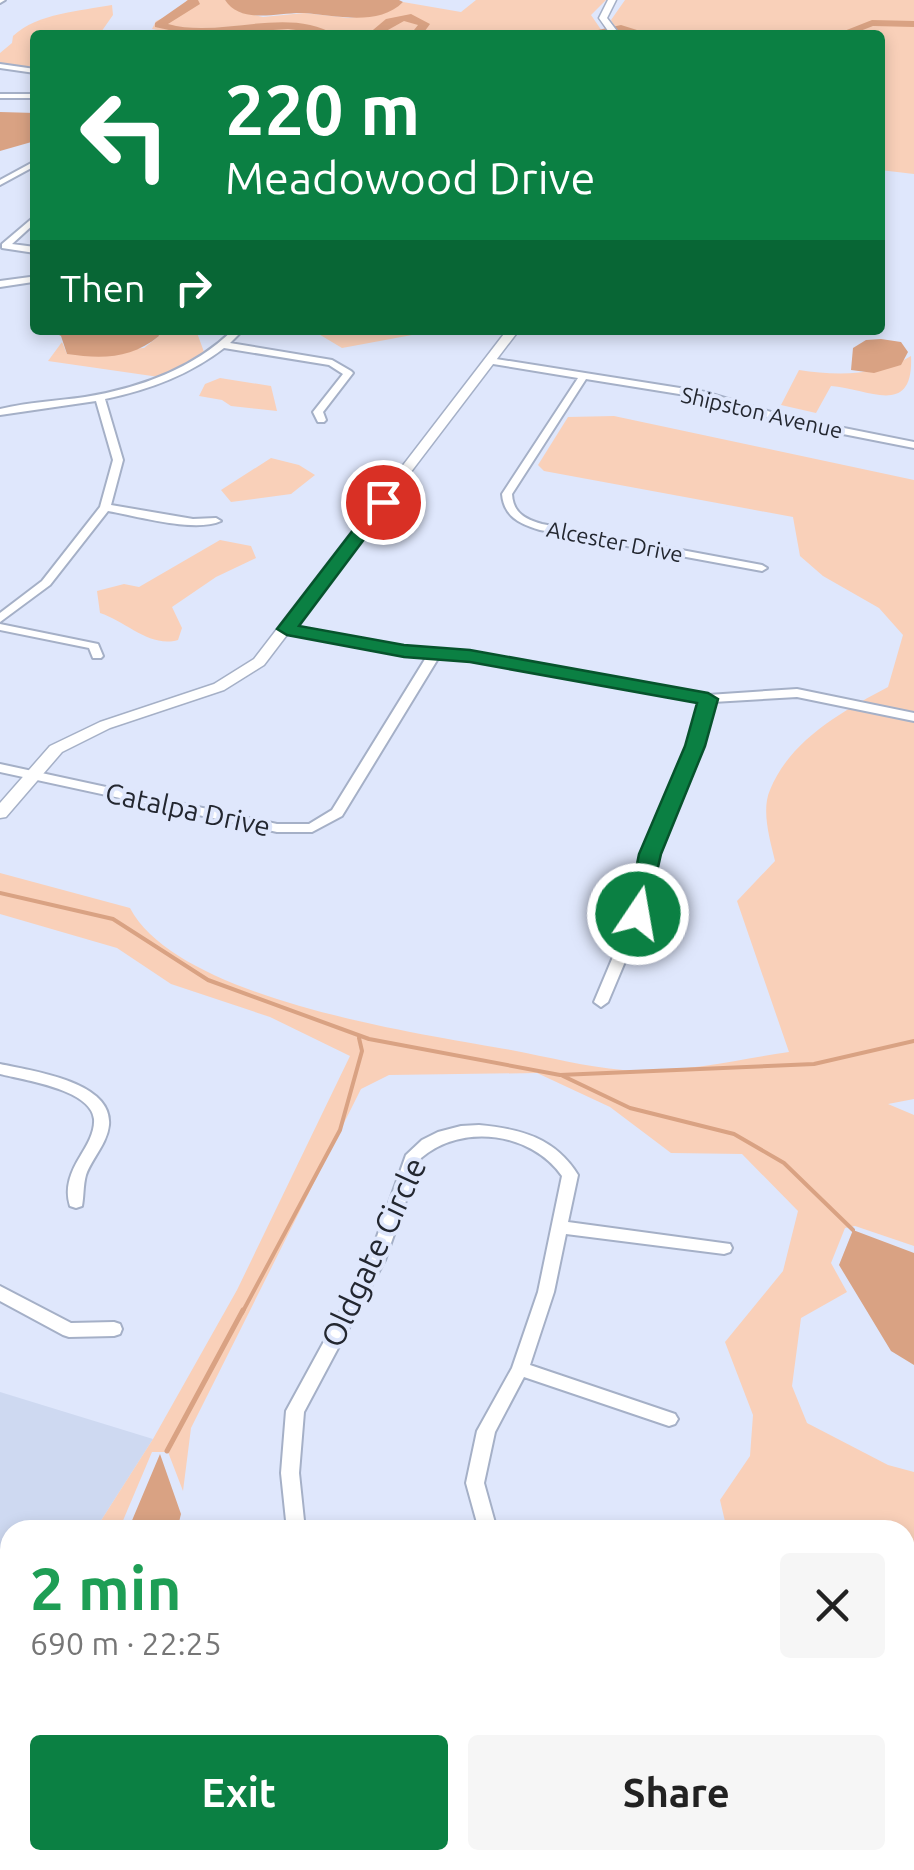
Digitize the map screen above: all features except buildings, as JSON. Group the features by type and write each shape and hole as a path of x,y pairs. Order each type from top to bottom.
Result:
{"street":[{"path":"611,30 604,22 604,10 612,0"},
{"path":"0,66 30,70"},
{"path":"0,96 30,96"},
{"path":"0,183 30,166"},
{"path":"30,224 5,246 30,249"},
{"path":"0,284 30,280"},
{"path":"0,412 100,398 172,377 224,346 234,335"},
{"path":"0,813 56,749 105,725 219,688 259,662 509,335"},
{"path":"224,346 332,363 348,373 318,412 322,420"},
{"name":"Shipston Avenue","path":"490,361 706,396 782,419 914,446"},
{"name":"Alcester Drive","path":"583,377 507,494 506,506 512,514 540,528 762,568"},
{"path":"0,619 46,583 105,507 118,460 100,398"},
{"path":"105,507 192,522 216,521"},
{"path":"0,628 94,646 97,656"},
{"path":"287,629 434,656 470,656 708,699 796,693 914,717"},
{"name":"Catalpa Drive","path":"0,768 277,828 312,828 333,818 344,803 434,656"},
{"path":"601,1002 638,914 650,854 695,746 708,699"},
{"path":"0,1069 74,1088 88,1094 98,1105 102,1118 100,1134 74,1180 76,1202"},
{"name":"Oldgate Circle","path":"295,1520 290,1473 295,1411 377,1260 414,1154 425,1142 465,1130 529,1141 553,1153 570,1175 546,1292 520,1370 486,1431 475,1483 485,1520"},
{"path":"562,1227 724,1248"},
{"path":"0,1294 69,1330 114,1329"},
{"path":"520,1370 669,1419"}],"shaded area":[{"path":"187,0 225,0 240,12 263,17 304,13 349,18 379,14 403,2 461,12 476,0 606,0 591,15 601,30 152,29 156,21 182,10"},
{"path":"225,0 403,2 382,15 356,18 304,13 250,15 232,8"},
{"path":"625,0 914,0 914,174 885,171 885,30 616,30 611,20"},
{"path":"112,5 113,15 102,30 30,30 30,69 0,65 0,53 12,43 13,36 35,22"},
{"path":"0,112 30,113 30,142 0,151"},
{"path":"198,335 204,352 200,361 159,377 48,361 62,342 67,354 144,348 159,336"},
{"path":"320,335 412,335 342,348"},
{"path":"61,336 159,336 127,353 92,357 67,354"},
{"path":"866,340 901,342 908,352 901,365 874,373 851,370 853,348"},
{"path":"911,356 905,388 896,394 831,386 816,413 781,405 799,370 857,373 899,363"},
{"path":"220,378 271,386 277,411 231,406 222,400 199,396 205,384"},
{"path":"614,416 914,480 914,1099 888,1104 914,1115 914,1246 855,1226 845,1228 831,1263 847,1292 801,1318 792,1386 807,1423 888,1465 914,1472 914,1520 725,1520 720,1500 750,1456 753,1415 725,1342 783,1271 798,1211 742,1154 671,1153 610,1107 537,1073 389,1075 361,1089 191,1428 183,1491 168,1452 152,1452 123,1520 101,1520 153,1439 237,1290 350,1056 270,1017 171,984 117,948 0,914 0,873 130,908 156,940 196,966 246,988 361,1022 623,1070 686,1068 789,1052 737,901 775,861 766,807 779,772 820,729 888,687 903,635 879,608 823,576 800,556 793,517 544,471 538,465 568,417"},
{"path":"271,458 299,465 315,475 291,494 231,502 221,490"},
{"path":"220,540 251,546 256,558 216,577 172,607 182,628 178,640 148,637 100,613 97,591 124,584 139,587"},
{"path":"853,1230 914,1253 914,1365 891,1351 839,1265"},
{"path":"0,1392 153,1439 101,1520 0,1520"},
{"path":"160,1454 181,1514 180,1520 132,1520"}],"waterway":[{"path":"176,30 159,25 194,4 193,0"},
{"path":"378,30 404,17 424,24 420,30"},
{"path":"853,30 872,23 914,24"},
{"path":"234,30 288,26 315,30"},
{"path":"610,30 628,30"},
{"path":"0,893 113,919 208,980 369,1039 560,1075 814,1064 914,1041"},
{"path":"242,1313 340,1130 362,1051 359,1038"},
{"path":"563,1076 630,1108 734,1134 784,1163 853,1230"},
{"path":"167,1451 243,1310"}],"route":[{"path":"383,502 287,629 434,656 470,656 708,699 695,746 650,854 638,914"}]}
